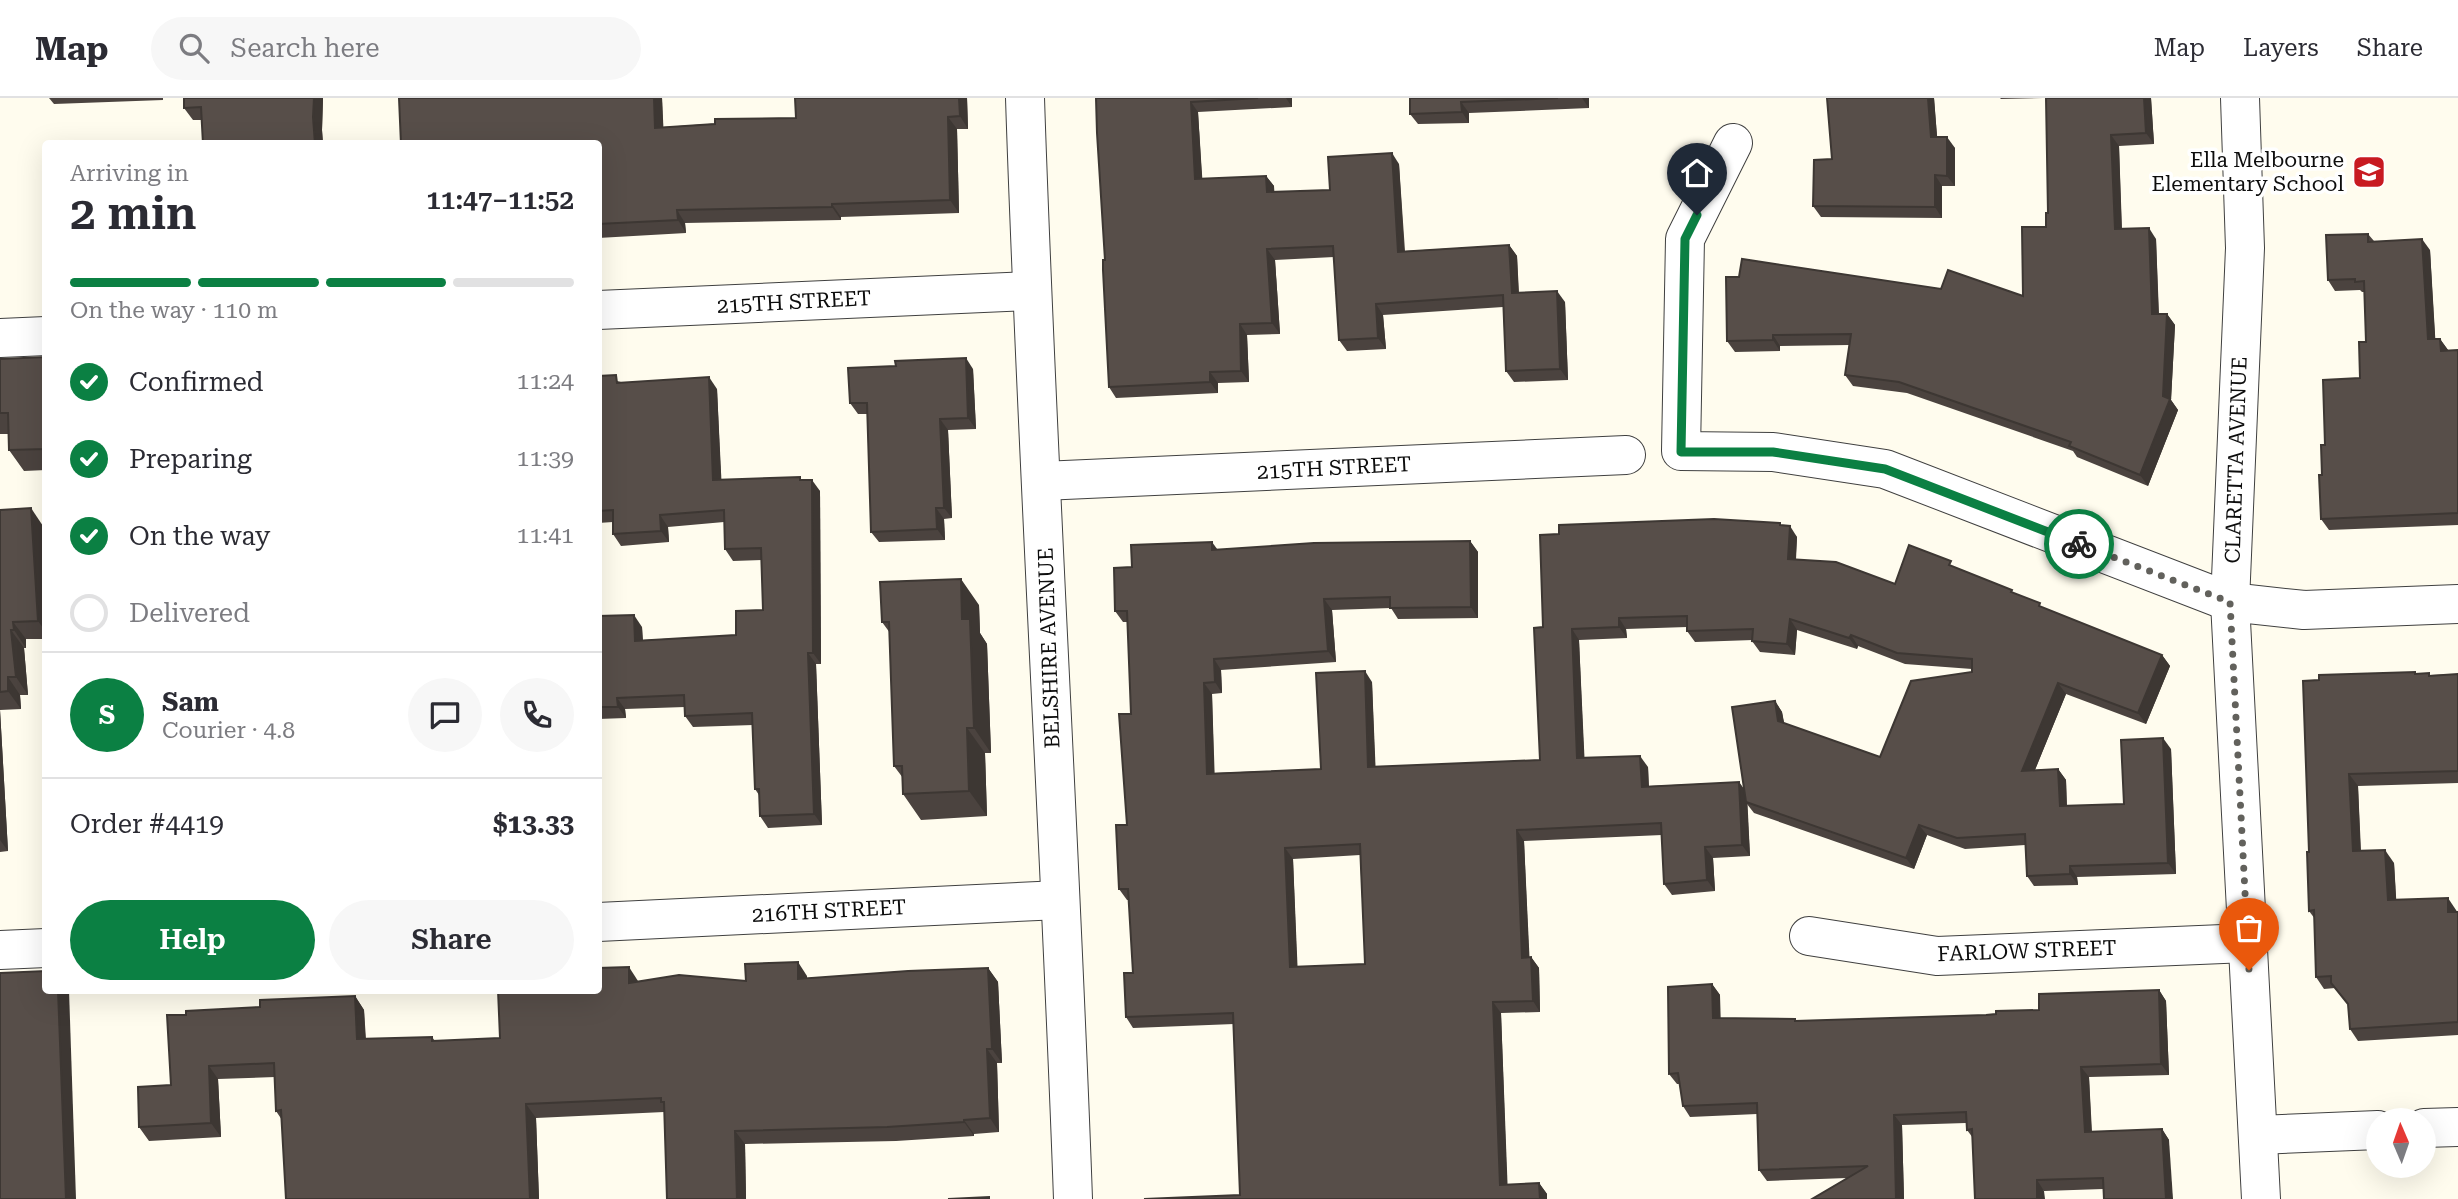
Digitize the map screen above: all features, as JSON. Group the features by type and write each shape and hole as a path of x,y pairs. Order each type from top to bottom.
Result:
{"street":[{"name":"BELSHIRE AVENUE","path":"1025,98 1031,291 1042,481 1073,1199"},
{"name":"CLARETTA AVENUE","path":"2240,98 2245,248 2230,602 2261,1199"},
{"path":"1733,143 1685,239 1681,452 1773,452 1885,469 2230,602 2304,610 2458,604"},
{"name":"215TH STREET","path":"602,310 1031,291"},
{"path":"0,338 42,335"},
{"name":"215TH STREET","path":"1042,481 1626,455"},
{"name":"216TH STREET","path":"602,922 1060,900"},
{"name":"FARLOW STREET","path":"1809,936 1937,956 2248,943"},
{"path":"0,950 42,948"},
{"path":"2436,1128 2458,1127"},
{"path":"2258,1135 2366,1130"}],"building":[{"path":"184,98 314,98 315,140 203,140 201,107 184,108"},
{"path":"399,98 654,98 655,128 715,124 715,119 796,118 795,98 959,98 960,116 948,117 950,200 832,204 832,207 677,210 678,220 602,224 602,140 401,140"},
{"path":"1096,98 1258,98 1191,102 1195,179 1266,176 1267,192 1330,190 1328,157 1392,153 1398,252 1509,245 1512,293 1557,291 1560,369 1506,371 1503,295 1376,304 1378,338 1339,340 1333,246 1267,249 1272,323 1240,324 1241,371 1210,372 1210,382 1109,387"},
{"path":"1410,98 1558,98 1461,102 1462,112 1410,114"},
{"path":"1827,98 1928,98 1931,137 1947,137 1947,176 1935,175 1935,207 1813,206 1814,160 1832,159"},
{"path":"2046,98 2144,98 2146,133 2111,135 2115,229 2149,228 2152,314 2167,314 2163,396 2170,399 2140,475 2069,446 2071,442 1899,382 1845,375 1851,334 1773,335 1773,340 1727,341 1726,277 1739,277 1742,259 1941,289 1948,270 2023,296 2022,227 2046,227 2048,213"},
{"path":"2368,234 2368,242 2422,239 2428,339 2440,339 2441,351 2458,350 2458,513 2321,519 2319,475 2322,475 2321,445 2325,445 2323,380 2360,378 2359,342 2366,342 2364,281 2328,280 2326,235"},
{"path":"42,357 42,449 9,450 8,413 0,413 0,359"},
{"path":"966,358 968,418 940,419 944,508 936,508 937,529 871,532 867,403 850,403 848,368 896,366 895,361"},
{"path":"616,375 617,383 709,377 713,480 800,477 800,480 812,480 813,653 808,653 814,814 760,816 759,789 755,789 752,713 685,716 684,695 617,698 618,707 602,707 602,616 634,615 635,641 736,635 736,611 763,610 761,548 725,549 724,510 660,515 661,531 613,534 613,510 602,511 602,376"},
{"path":"31,508 38,621 13,622 14,630 11,630 16,677 8,677 8,691 0,692 0,510"},
{"path":"1714,519 1780,523 1790,526 1788,559 1836,562 1895,584 1909,545 1951,561 1949,565 2012,590 2011,592 2040,603 2039,606 2162,655 2138,713 2058,683 2022,771 2058,769 2060,806 2124,804 2121,740 2163,738 2168,863 2070,866 2070,874 2027,876 2025,834 1957,838 1919,825 1906,858 1746,802 1732,707 1775,701 1778,721 1880,757 1911,681 1972,672 1972,659 1897,653 1851,635 1849,638 1790,619 1787,644 1752,641 1753,629 1687,631 1687,616 1619,618 1619,627 1572,629 1577,758 1640,756 1642,787 1739,782 1742,845 1705,847 1707,880 1664,884 1661,823 1517,830 1522,958 1531,957 1533,1001 1493,1002 1500,1185 1539,1183 1540,1199 1144,1199 1240,1195 1233,1013 1126,1017 1124,973 1133,973 1128,889 1119,889 1116,825 1127,825 1119,714 1131,714 1127,611 1115,611 1114,568 1132,567 1131,545 1212,542 1212,550 1314,543 1470,541 1471,607 1390,608 1390,597 1324,599 1328,651 1214,659 1215,682 1204,683 1207,774 1321,769 1316,673 1365,671 1368,767 1540,760 1534,628 1543,627 1540,535 1559,534 1559,525","holes":["1360,844 1365,964 1290,967 1285,848"]},
{"path":"961,579 962,619 970,619 974,728 967,728 969,791 903,794 902,766 894,766 889,622 882,622 880,582"},
{"path":"2429,673 2429,676 2458,674 2458,771 2349,774 2353,851 2385,850 2388,900 2448,898 2448,912 2458,912 2458,1022 2350,1029 2348,1004 2331,983 2331,976 2316,977 2314,910 2309,911 2303,681 2319,680 2319,675"},
{"path":"798,962 798,979 988,968 992,1049 987,1049 990,1118 887,1127 735,1131 737,1199 667,1199 664,1102 661,1102 661,1098 526,1104 530,1199 286,1199 281,1110 276,1111 274,1063 209,1066 211,1123 139,1127 138,1087 171,1085 167,1015 186,1015 186,1011 260,1007 260,1000 355,996 357,1039 432,1037 432,1041 500,1038 498,994 602,994 602,968 629,967 629,983 679,975 746,981 745,964"},
{"path":"42,971 42,994 58,994 66,1199 0,1199 0,973"},
{"path":"1712,984 1713,1018 1795,1021 1986,1015 1996,1014 1996,1011 2039,1010 2039,994 2159,990 2161,1064 2081,1067 2085,1132 2162,1129 2166,1199 2104,1199 2103,1178 2037,1180 2037,1199 1975,1199 1972,1129 1967,1130 1966,1112 1894,1115 1896,1199 1812,1199 1868,1166 1759,1170 1757,1103 1683,1106 1678,1073 1669,1074 1668,987"},
{"path":"989,1197 989,1199 948,1199"}],"way so far":[{"path":"2079,544 2230,602 2249,970"}],"place":[{"name":"Ella Melbourne Elementary School","path":"2369,172"}],"route":[{"path":"1697,215 1685,239 1681,452 1773,452 1885,469 2079,544"}]}
